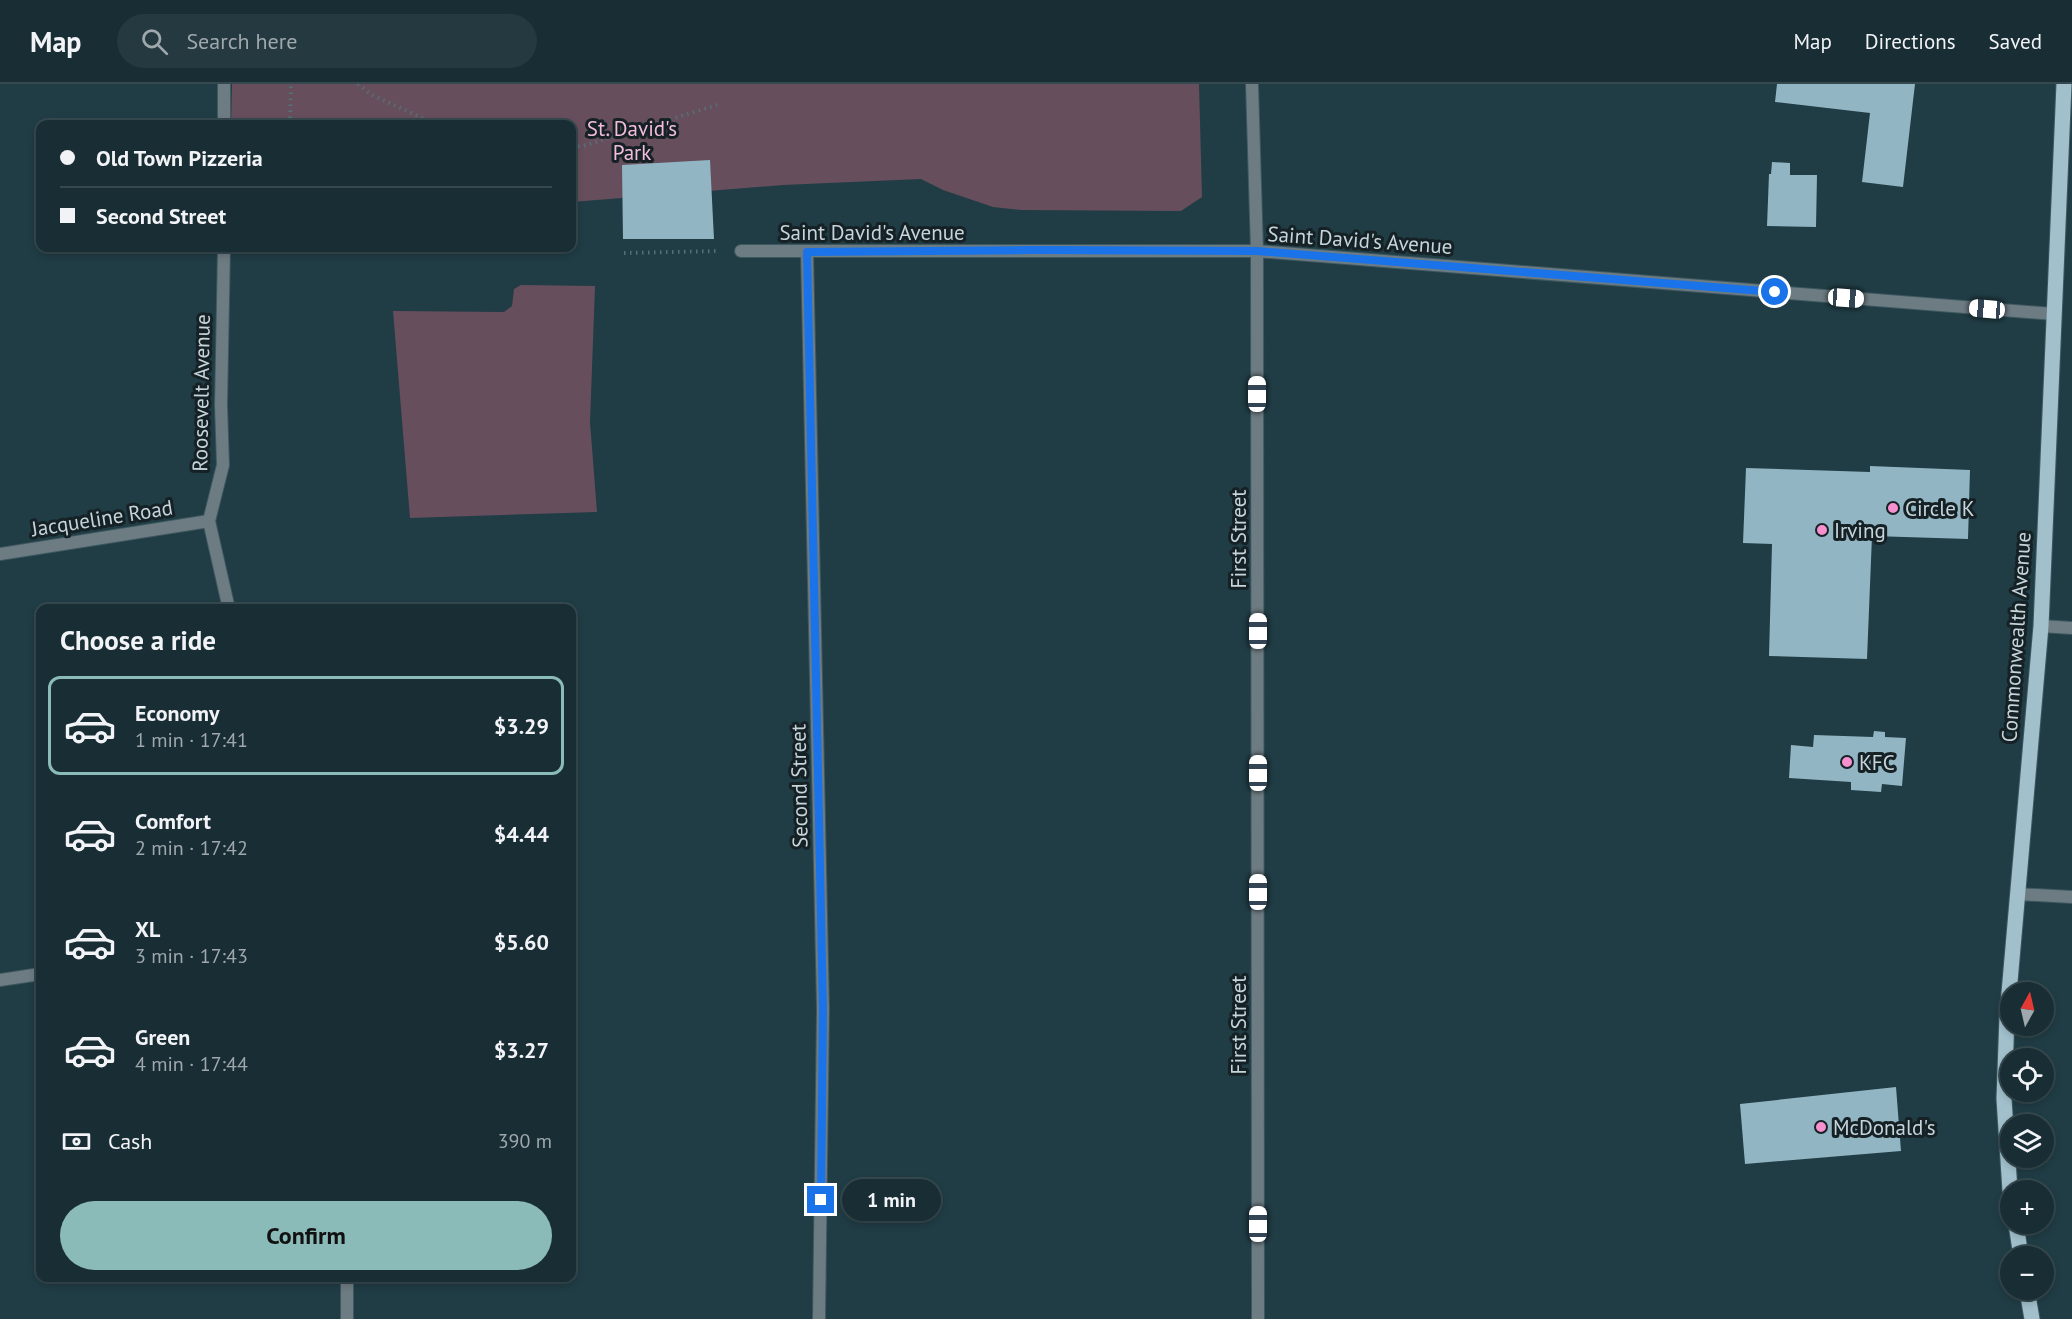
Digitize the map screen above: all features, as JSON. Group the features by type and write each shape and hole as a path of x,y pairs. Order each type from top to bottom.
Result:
{"main road":[{"name":"Commonwealth Avenue","path":"2009,1180 2004,1099 2007,1016 2041,626 2064,84"},
{"path":"2029,1300 2032,1319"}],"street":[{"path":"224,84 224,120"},
{"name":"First Street","path":"1252,84 1257,251 1258,1319"},
{"name":"Saint David's Avenue","path":"741,251 1257,251 2054,314"},
{"name":"Roosevelt Avenue","path":"224,252 221,405 223,465 209,521 228,604"},
{"name":"Second Street","path":"807,252 823,1010 819,1319"},
{"name":"Jacqueline Road","path":"0,554 209,521"},
{"path":"2041,626 2072,628"},
{"path":"2018,894 2072,897"},
{"path":"0,980 36,975"},
{"path":"347,1282 347,1319"}],"path":[{"path":"290,120 291,84"},
{"path":"358,84 372,95 428,120"},
{"path":"576,147 717,105"},
{"path":"624,253 741,251"}],"green space":[{"name":"St. David's Park","path":"232,84 1199,84 1202,197 1181,211 1021,210 993,207 943,190 921,179 783,185 576,202 576,120 231,120"},
{"path":"521,285 595,286 590,422 597,512 410,518 393,311 504,312 512,306 514,289"}],"building":[{"path":"1777,84 1915,84 1903,187 1862,182 1870,113 1775,102"},
{"path":"710,160 714,239 623,239 622,165"},
{"path":"1772,162 1790,163 1790,175 1817,175 1816,227 1767,226 1769,174 1771,174"},
{"path":"1870,466 1970,470 1968,539 1872,536 1867,659 1769,656 1772,544 1743,543 1746,468 1870,472"},
{"name":"KFC","path":"1874,731 1885,732 1885,737 1906,738 1902,786 1882,784 1881,792 1851,790 1851,782 1789,778 1791,745 1813,747 1814,735 1873,737"},
{"name":"McDonald's","path":"1896,1087 1901,1151 1745,1164 1740,1104"}],"place":[{"name":"Circle K","path":"1893,508"},
{"name":"Irving","path":"1822,530"},
{"name":"KFC","path":"1847,762"},
{"name":"McDonald's","path":"1821,1127"}],"route":[{"path":"821,1200 823,1010 807,252 1257,251 1775,292"}]}
